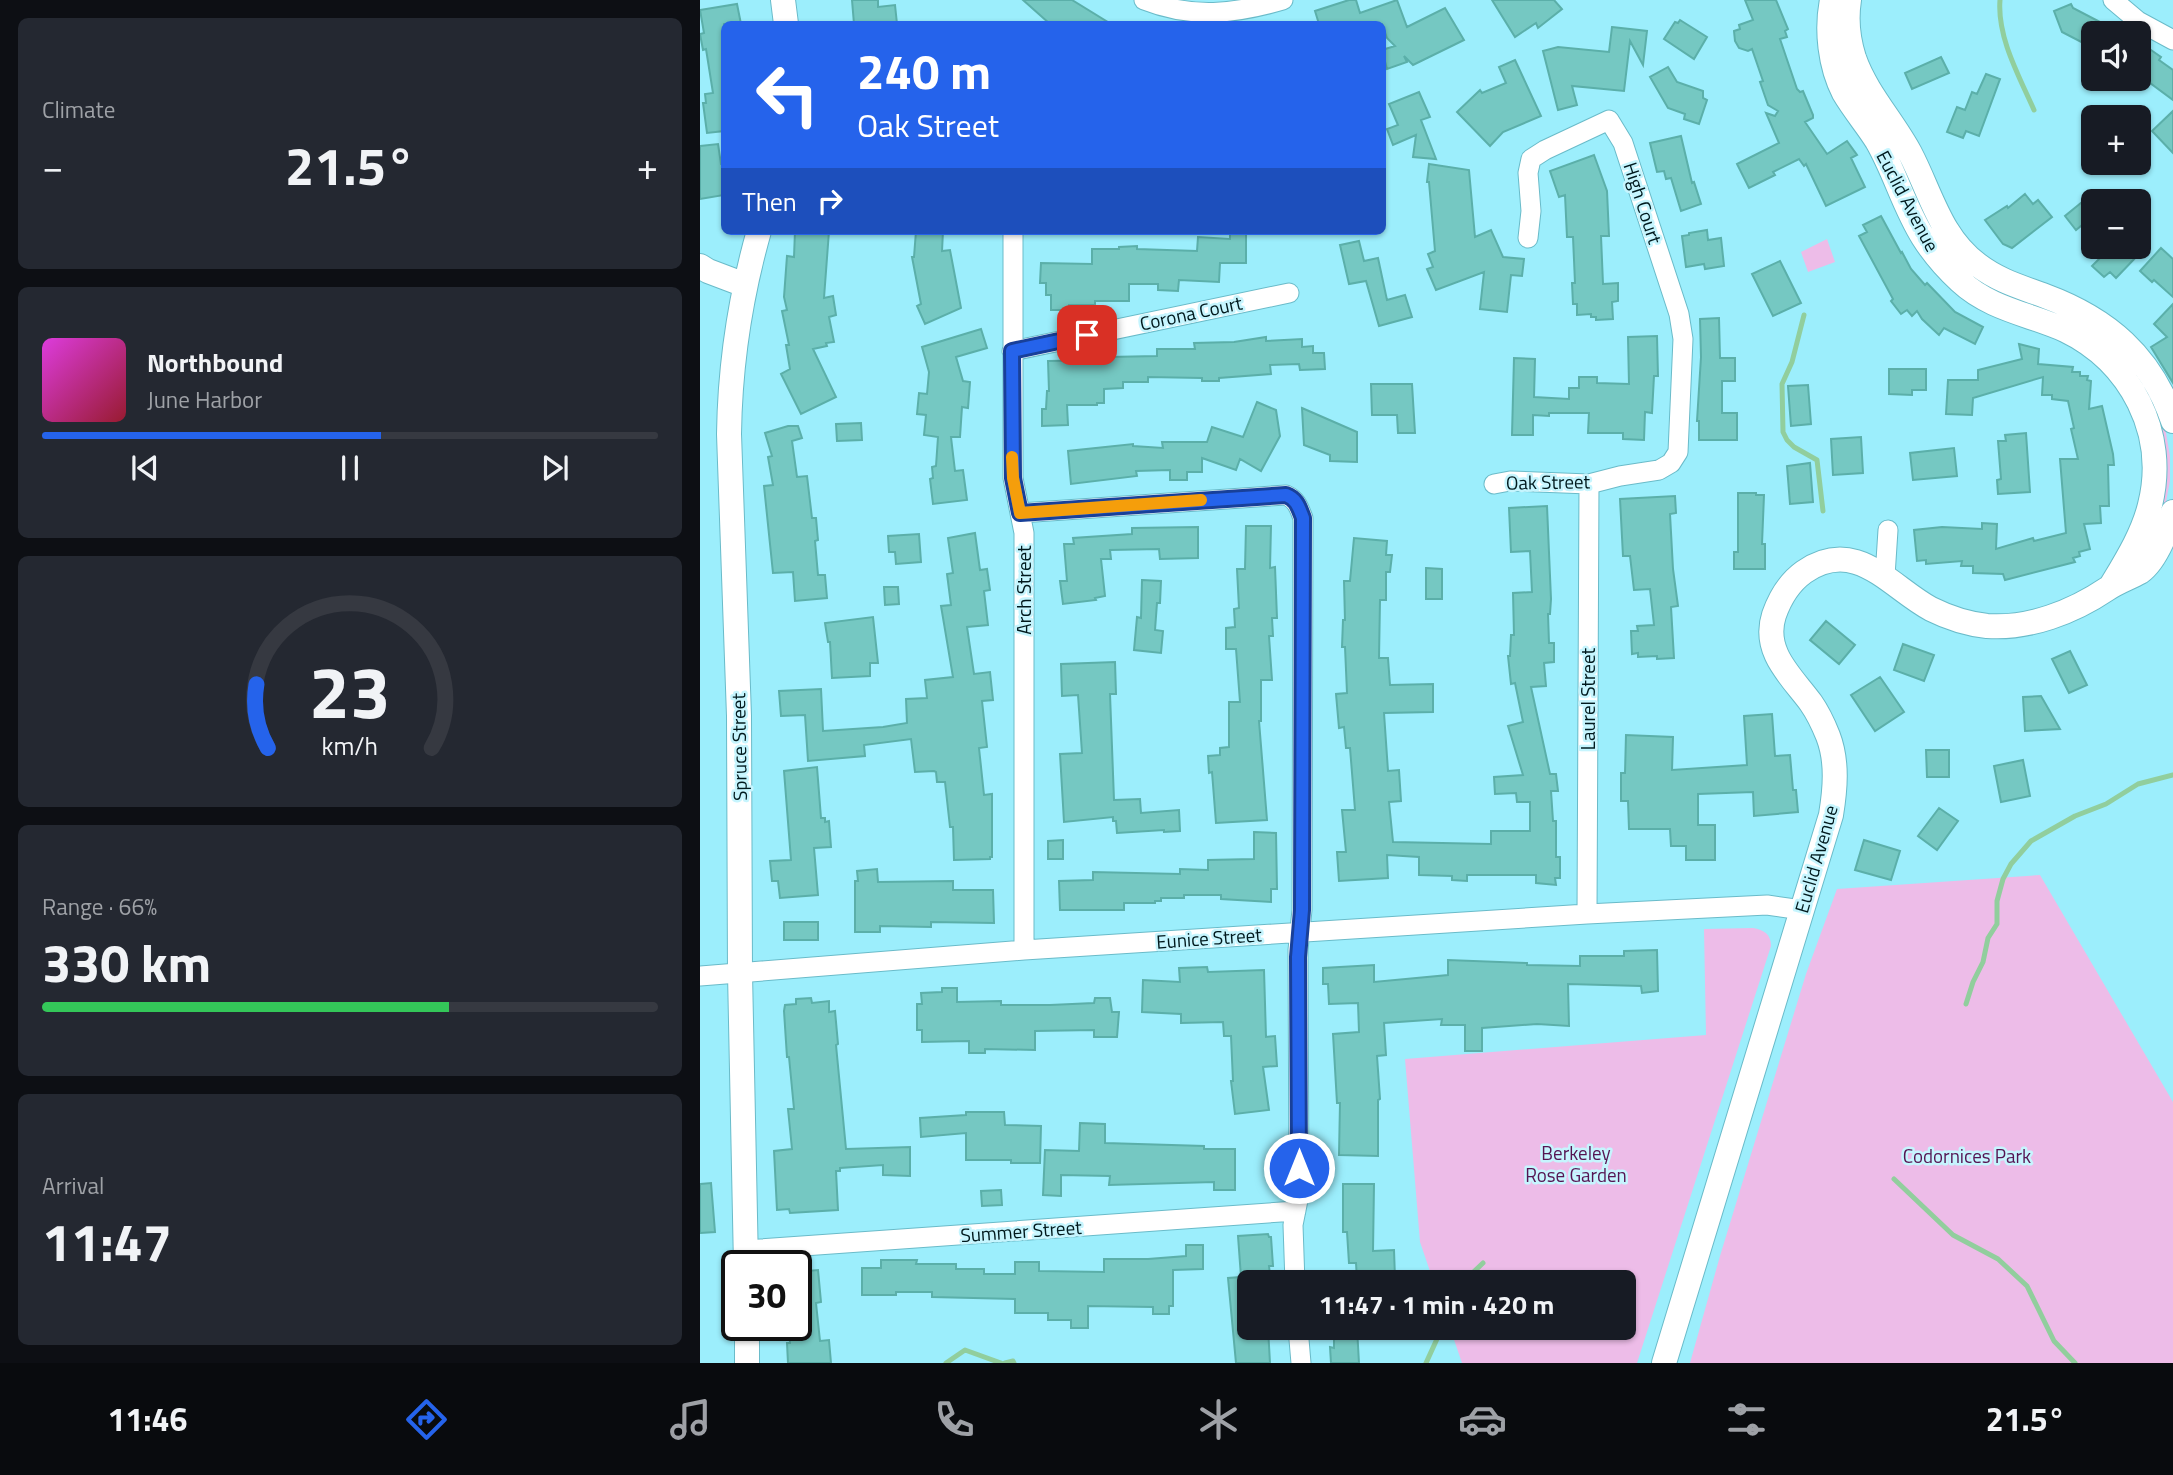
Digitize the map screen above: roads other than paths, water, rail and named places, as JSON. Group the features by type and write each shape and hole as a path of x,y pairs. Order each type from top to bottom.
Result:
{"street":[{"path":"783,0 786,21"},
{"path":"1144,0 1163,7 1214,13 1283,0"},
{"name":"Euclid Avenue","path":"1832,0 1829,34 1834,64 1843,91 1892,169 1923,237 1961,282 1984,300 2065,330 2112,362 2130,384 2143,407 2155,452 2155,478 2150,506 2141,531 2111,586"},
{"name":"Euclid Avenue","path":"1849,0 1849,31 1854,57 1864,80 1911,155 1933,206 1952,239 1977,264 1998,278 2079,310 2105,326 2129,346 2148,369 2173,421"},
{"path":"2113,0 2138,21 2173,40"},
{"name":"High Court","path":"1528,238 1531,211 1528,173 1531,159 1609,120 1623,143 1679,314 1683,339 1678,452"},
{"name":"Spruce Street","path":"746,1250 740,973 739,716 729,434 733,353 745,285 758,235"},
{"name":"Arch Street","path":"1013,235 1013,478 1024,547 1024,950"},
{"path":"700,266 745,285"},
{"name":"Corona Court","path":"1012,351 1289,293"},
{"name":"Oak Street","path":"1494,484 1510,481 1589,484 1620,475 1659,470 1671,463 1678,452"},
{"name":"Laurel Street","path":"1587,914 1589,484"},
{"path":"1020,513 1286,495 1293,498 1299,507 1303,518 1302,910 1299,1195 1293,1225 1295,1270"},
{"name":"Euclid Avenue","path":"1664,1363 1831,815 1835,789 1829,738 1812,705 1787,675 1773,648 1774,616 1785,591 1818,562 1838,560 1857,563 1885,576 1910,596 1957,619 1987,626 2043,620 2078,606 2142,571 2160,548 2173,512"},
{"path":"1885,576 1888,530"},
{"name":"Eunice Street","path":"700,976 1024,950 1587,914 1768,905 1802,910"},
{"name":"Summer Street","path":"812,1252 1296,1211"},
{"path":"1299,1340 1301,1363"},
{"path":"747,1341 747,1363"}],"waterway":[{"path":"2000,0 2005,42 2034,110"},
{"path":"1804,315 1792,362 1782,384 1783,432 1794,447 1817,460 1823,511"},
{"path":"1966,1004 1983,962 1988,938 1997,924 1997,901 2003,879 2011,864 2031,841 2075,816 2106,804 2138,784 2173,775"},
{"path":"1894,1179 1953,1235 1998,1259 2027,1286 2054,1341 2075,1363"},
{"path":"1476,1270 1483,1263"},
{"path":"1426,1363 1437,1340"},
{"path":"946,1363 965,1350 1001,1363"},
{"path":"1005,1363 1014,1363"}],"park label":[{"name":"Codornices Park","path":"1967,1156"},
{"name":"Berkeley Rose Garden","path":"1576,1164"}]}
